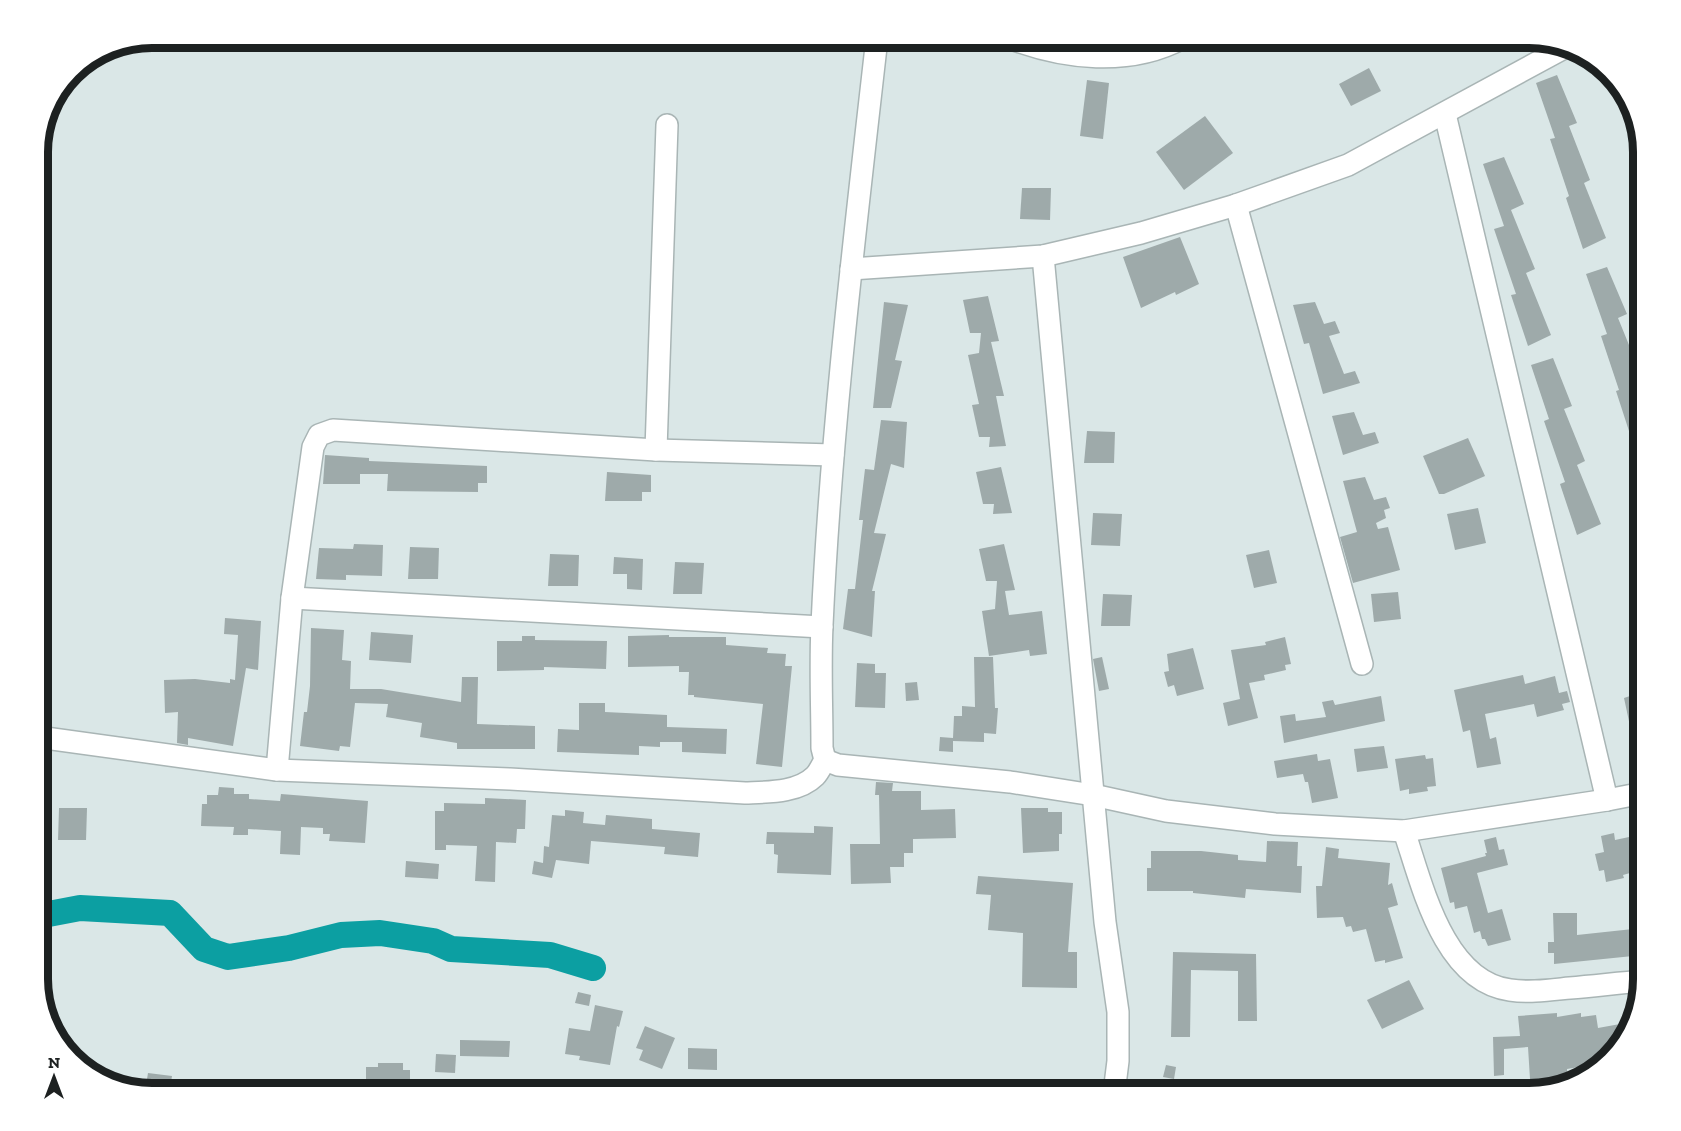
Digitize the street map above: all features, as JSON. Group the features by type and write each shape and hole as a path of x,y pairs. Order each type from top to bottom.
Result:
{"street":[{"path":"48,738 277,770 510,778 745,793 768,792 802,786 816,776 825,760 822,748 822,627 833,454 851,269 877,48"},
{"path":"1040,48 1067,55 1102,56 1144,53 1160,48"},
{"path":"851,269 1043,256 1141,233 1236,205 1348,165 1557,52"},
{"path":"1445,114 1607,801"},
{"path":"656,450 667,125"},
{"path":"1236,205 1362,664"},
{"path":"1043,256 1105,922 1118,1011 1118,1061 1115,1083"},
{"path":"277,770 292,598 313,447 319,435 333,430 656,450 833,454"},
{"path":"292,598 822,627"},
{"path":"825,760 838,765 1010,782 1093,795 1166,811 1275,824 1404,831 1633,795"},
{"path":"1404,831 1436,922 1451,950 1474,975 1490,985 1509,990 1533,992 1633,982"}],"building":[{"path":"1369,68 1381,91 1351,106 1339,84"},
{"path":"1557,75 1577,123 1569,126 1590,180 1584,183 1606,238 1583,249 1566,198 1569,196 1550,139 1555,138 1536,83"},
{"path":"1087,80 1109,83 1103,139 1080,136"},
{"path":"1205,116 1233,153 1184,190 1156,152"},
{"path":"1504,157 1524,204 1511,210 1535,269 1526,273 1551,335 1528,346 1511,295 1516,294 1494,229 1504,226 1483,164"},
{"path":"1022,188 1051,188 1050,220 1020,219"},
{"path":"1180,237 1199,284 1141,308 1123,257"},
{"path":"1607,267 1627,314 1618,318 1633,355 1633,443 1616,391 1619,390 1601,336 1607,334 1586,274"},
{"path":"988,296 999,341 991,342 1004,396 996,396 1006,446 989,447 990,437 979,437 972,405 979,404 968,355 979,353 981,333 970,333 963,300"},
{"path":"884,302 908,305 895,360 902,361 891,408 873,408"},
{"path":"1315,302 1324,324 1335,321 1340,333 1329,336 1344,374 1355,371 1360,383 1323,394 1309,343 1304,344 1293,305"},
{"path":"1553,358 1572,406 1564,409 1585,461 1577,465 1601,524 1577,535 1560,484 1565,482 1544,421 1549,419 1531,365"},
{"path":"1354,412 1363,435 1375,432 1379,443 1343,455 1332,416"},
{"path":"881,420 907,422 904,468 891,464 874,533 886,534 872,591 875,591 872,637 843,629 848,589 855,589 863,520 859,520 865,469 874,470"},
{"path":"1087,431 1115,432 1114,463 1084,463"},
{"path":"1468,438 1485,476 1444,494 1439,494 1423,456"},
{"path":"325,455 369,458 369,461 487,466 487,483 478,483 478,492 387,491 388,474 360,474 360,484 323,484"},
{"path":"1001,467 1012,513 993,514 994,504 983,504 976,472"},
{"path":"607,472 651,475 651,492 642,492 642,501 605,501"},
{"path":"1365,477 1374,500 1386,497 1390,508 1384,510 1386,518 1376,523 1378,529 1388,527 1400,570 1353,583 1340,537 1357,532 1343,481"},
{"path":"1478,508 1486,543 1455,550 1447,514"},
{"path":"1093,513 1122,514 1120,546 1091,545"},
{"path":"354,544 383,545 382,576 346,575 346,580 316,579 319,548 353,549"},
{"path":"1004,544 1015,590 1005,591 1009,615 1042,611 1047,654 1030,656 1029,650 989,656 982,611 995,609 997,581 986,581 979,549"},
{"path":"410,547 439,548 438,579 408,579"},
{"path":"1269,550 1277,583 1254,588 1246,555"},
{"path":"550,554 579,555 578,586 548,586"},
{"path":"614,557 643,559 642,590 627,589 627,574 613,574"},
{"path":"675,562 704,563 702,594 673,594"},
{"path":"1398,592 1401,619 1374,622 1371,594"},
{"path":"1103,594 1132,595 1130,626 1101,626"},
{"path":"225,618 261,621 258,670 246,668 233,746 188,738 188,745 177,743 178,712 165,713 164,680 195,679 230,683 230,679 235,680 238,635 224,634"},
{"path":"311,628 344,630 342,660 351,661 350,689 381,689 461,702 462,677 478,677 477,724 535,726 535,749 457,749 457,743 420,737 422,723 386,717 388,704 355,703 350,747 340,746 339,751 300,746 310,686"},
{"path":"371,632 413,635 411,663 369,660"},
{"path":"669,635 669,637 726,637 726,645 768,648 767,653 786,654 785,666 792,666 782,767 756,764 763,704 688,695 689,672 679,672 679,666 628,667 628,636"},
{"path":"522,636 535,636 535,640 607,641 606,669 544,667 544,670 497,671 497,641 522,641"},
{"path":"1285,637 1291,664 1285,665 1286,670 1264,675 1265,680 1249,683 1258,718 1228,726 1223,703 1240,699 1231,650 1266,645 1265,642"},
{"path":"1193,648 1204,689 1177,696 1174,685 1168,687 1164,672 1169,671 1167,654"},
{"path":"974,657 993,657 995,708 998,708 996,734 984,733 984,742 953,741 953,752 939,751 940,737 953,738 954,716 962,716 962,706 975,707"},
{"path":"1102,657 1109,689 1099,691 1093,659"},
{"path":"857,663 875,664 875,673 886,673 885,708 855,707"},
{"path":"1523,675 1525,684 1555,676 1559,693 1567,691 1570,702 1562,704 1564,710 1537,717 1534,704 1485,714 1490,739 1496,737 1501,764 1477,768 1470,730 1463,732 1454,690"},
{"path":"917,682 919,700 906,701 905,683"},
{"path":"1633,691 1633,725 1630,726 1624,698 1630,696 1629,692"},
{"path":"1381,696 1385,721 1284,743 1280,716 1295,714 1296,721 1326,717 1322,702 1333,700 1335,705"},
{"path":"579,703 605,703 605,712 667,715 667,727 727,729 726,754 682,752 682,742 660,742 660,747 639,746 639,755 557,752 558,729 579,730"},
{"path":"1384,746 1388,768 1357,772 1354,749"},
{"path":"1317,754 1318,761 1330,759 1338,798 1312,803 1308,782 1305,782 1303,774 1277,778 1274,761"},
{"path":"1425,755 1426,759 1433,758 1436,786 1427,787 1428,791 1409,794 1409,789 1400,791 1395,759"},
{"path":"876,782 893,783 892,791 921,791 921,810 955,809 956,838 913,839 913,853 904,853 904,867 890,867 891,883 851,884 850,844 880,844 879,795 875,795"},
{"path":"219,787 234,788 234,794 249,794 249,799 280,801 281,794 368,801 365,843 329,841 330,834 323,834 323,828 301,827 300,855 280,854 281,831 248,829 248,835 233,835 234,827 201,826 202,804 207,804 207,795 218,795"},
{"path":"485,798 526,800 525,829 517,829 516,843 496,842 495,882 475,881 477,846 446,845 446,850 435,850 435,811 444,811 444,803 485,804"},
{"path":"59,808 87,808 86,840 58,840"},
{"path":"1021,808 1048,808 1048,812 1062,812 1059,851 1023,853"},
{"path":"565,810 584,812 583,823 605,825 606,815 652,819 652,829 700,833 698,857 664,854 665,847 591,841 589,864 556,860 552,878 532,874 534,861 543,863 544,846 549,847 552,815 565,816"},
{"path":"814,826 833,827 831,875 777,873 778,855 774,854 774,844 766,844 767,832 814,833"},
{"path":"1614,833 1615,840 1633,836 1633,865 1629,866 1630,873 1623,875 1624,878 1606,882 1604,870 1599,871 1595,854 1604,852 1601,836"},
{"path":"1496,837 1499,850 1504,849 1508,865 1477,873 1488,913 1502,909 1511,940 1488,946 1485,939 1482,939 1480,931 1474,933 1467,906 1455,909 1454,902 1450,903 1441,868 1486,856 1484,840"},
{"path":"1267,841 1298,842 1297,866 1302,866 1301,893 1246,889 1245,898 1193,893 1193,891 1147,891 1147,868 1151,868 1151,851 1201,851 1238,855 1238,860 1266,862"},
{"path":"1326,847 1339,849 1338,858 1390,863 1388,885 1392,883 1398,905 1388,908 1403,958 1385,963 1385,960 1375,962 1366,929 1353,932 1351,926 1346,927 1343,917 1317,918 1316,886 1322,886"},
{"path":"406,861 439,864 438,879 405,877"},
{"path":"978,876 1073,883 1068,952 1077,952 1077,988 1022,987 1023,933 988,930 991,895 976,894"},
{"path":"1553,913 1577,913 1577,935 1633,929 1633,942 1631,943 1633,956 1554,964 1554,953 1548,953 1548,942 1554,942"},
{"path":"1173,952 1256,954 1257,1021 1238,1021 1238,971 1191,970 1190,1037 1171,1037"},
{"path":"1409,980 1424,1009 1382,1029 1367,1000"},
{"path":"578,992 591,995 589,1006 575,1003"},
{"path":"595,1005 623,1011 619,1027 617,1026 610,1065 579,1060 580,1056 565,1054 569,1028 590,1031"},
{"path":"1557,1013 1557,1017 1581,1013 1581,1017 1596,1015 1598,1028 1623,1024 1616,1037 1603,1053 1587,1066 1567,1069 1567,1075 1543,1082 1509,1083 1509,1080 1530,1079 1528,1047 1504,1049 1504,1075 1494,1076 1493,1037 1520,1036 1518,1016"},
{"path":"645,1026 675,1038 662,1069 639,1060 643,1050 636,1048"},
{"path":"460,1040 510,1041 509,1057 460,1056"},
{"path":"688,1048 717,1049 717,1070 688,1069"},
{"path":"436,1054 456,1055 455,1073 435,1072"},
{"path":"378,1063 403,1063 403,1070 410,1070 410,1083 366,1083 366,1067 378,1067"},
{"path":"1166,1065 1176,1067 1174,1079 1163,1077"},
{"path":"148,1073 172,1076 171,1083 147,1082"},
{"path":"500,1079 500,1083 453,1083 453,1081"},
{"path":"664,1080 681,1080 681,1083 664,1083"}],"waterway":[{"path":"48,914 80,908 170,913 204,949 228,957 289,948 341,935 380,933 433,941 451,949 550,955 593,968"}]}
